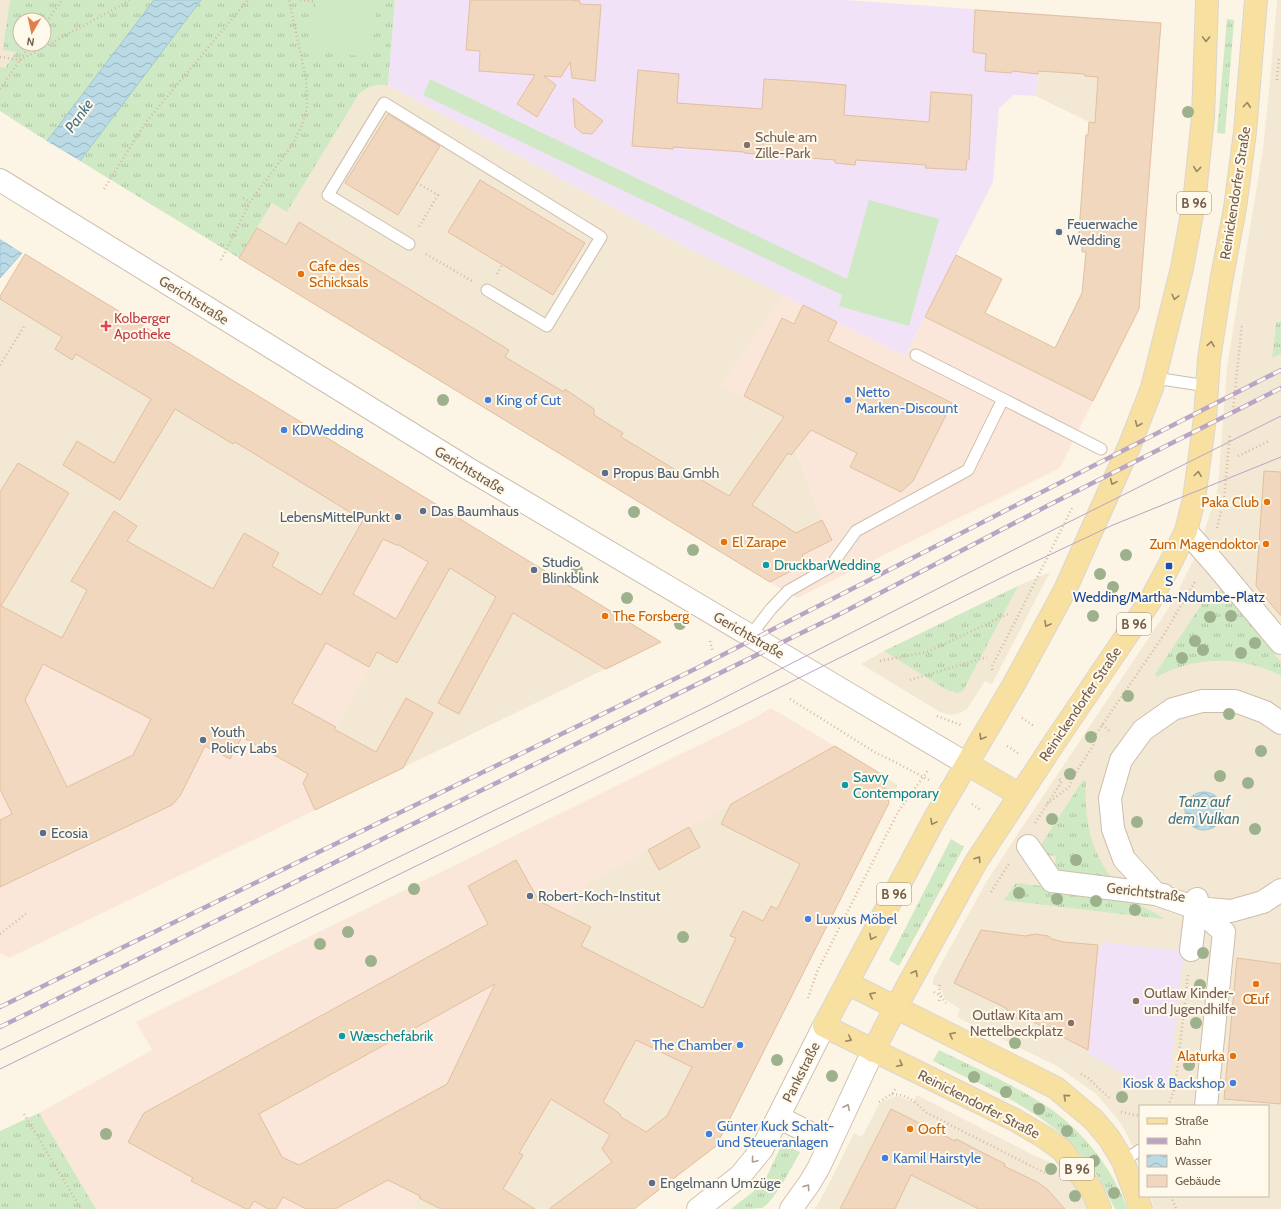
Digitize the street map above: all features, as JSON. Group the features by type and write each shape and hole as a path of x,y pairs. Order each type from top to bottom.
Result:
{"main road":[{"name":"B 96","path":"824,1026 936,816 1014,684 1065,590 1129,447 1152,388 1182,268 1194,203 1203,118 1207,0"},
{"name":"Reinickendorfer Straße","path":"873,1051 976,862 1059,734 1150,601 1186,531 1194,499 1205,418 1208,359 1235,208 1245,132 1256,0"},
{"path":"967,764 1020,795"},
{"path":"847,983 1056,1088 1094,1120 1109,1138 1131,1155 1141,1209"},
{"name":"Reinickendorfer Straße","path":"824,1026 1016,1120 1044,1137 1062,1150 1092,1190 1100,1209"}],"street":[{"name":"Gerichtstraße","path":"5,183 466,468 967,764"},
{"path":"1186,531 1281,643"},
{"path":"1156,894 1124,859 1112,829 1110,798 1121,760 1143,730 1173,709 1202,701 1235,701 1265,712 1281,723"},
{"name":"Gerichtstraße","path":"1030,837 1052,881 1156,894 1196,903"},
{"path":"1196,903 1231,911 1263,902 1281,890"},
{"path":"1191,950 1196,903"},
{"path":"1196,903 1224,932 1206,1105"},
{"path":"1253,905 1281,909"},
{"name":"Pankstraße","path":"698,1209 740,1176 762,1150 824,1026"},
{"path":"790,1209 809,1184 873,1051"},
{"name":"Pankstraße","path":"778,1117 830,1143"}],"lane":[{"path":"409,244 328,195 384,103 601,236 547,326 487,290"},
{"path":"916,355 1101,449"},
{"path":"1155,378 1207,386"},
{"path":"750,636 779,599 788,591 830,567 856,531 968,470 1003,399"}],"path":[{"path":"52,14 62,0"},
{"path":"0,57 20,60 129,0"},
{"path":"104,189 146,122 248,0"},
{"path":"220,260 250,202 292,145 302,125 308,108 306,78 289,0"},
{"path":"300,0 316,2"},
{"path":"0,88 26,52"},
{"path":"417,183 438,195 409,244 487,290 502,265"},
{"path":"243,198 250,202"},
{"path":"0,365 25,326"},
{"path":"1238,456 1269,441"},
{"path":"992,673 992,666 1074,504"},
{"path":"880,661 927,652 1008,614"},
{"path":"910,680 987,657"},
{"path":"1047,804 1069,788 1074,775 1093,746 1096,734 1134,678"},
{"path":"790,699 876,753 893,761"},
{"path":"1018,716 1035,727"},
{"path":"1030,837 1047,804 1062,781"},
{"path":"808,1000 817,972 898,812 902,808"},
{"path":"0,934 28,912"},
{"path":"1168,1105 1176,1088 1191,950"},
{"path":"892,1094 906,1067"},
{"path":"877,1103 892,1094 914,1100 925,1112 1043,1170 1047,1174"},
{"path":"1121,1112 1139,1116"},
{"path":"24,1114 81,1209"},
{"path":"1171,1197 1176,1209"}],"shaded area":[{"path":"0,0 53,0 33,12 12,12 12,52 16,52 0,75"},
{"name":"Schule am Zille-Park","path":"395,0 846,0 1043,14 1036,96 1014,95 999,108 993,182 905,356 684,246 388,85"},
{"path":"1277,0 1281,0 1281,1209 1154,1209 1150,1197 1269,1197 1269,1105 1139,1105 1139,1165 1134,1149 1124,1129 1116,1117 1096,1094 1057,1066 957,1017 960,1009 945,999 941,989 933,984 933,979 985,884 1172,603 1195,557 1218,487 1227,367 1263,149"},
{"path":"1043,14 1161,23 1153,128 1089,122 1036,96"},
{"path":"377,84 388,85 684,246 784,295 722,385 784,417 822,520 833,540 781,566 771,583 239,258 272,203 287,212 359,94"},
{"path":"25,254 388,475 245,732 0,606 0,296"},
{"path":"784,295 905,356 925,317 1093,401 1060,468 797,598 771,583 781,566 833,539 822,520 796,448 773,432 784,417 721,385"},
{"path":"388,475 455,516 434,550 314,767 357,790 9,958 0,953 0,606 245,732"},
{"path":"455,516 661,642 357,790 314,767 434,550"},
{"path":"1050,572 992,684 985,681 967,709 960,713 951,715 940,712 861,664 886,650"},
{"path":"771,708 835,746 586,884 545,965 419,1198 411,1209 96,1209 39,1113 152,1050 136,1022 750,720"},
{"path":"835,746 898,785 716,1146 634,1209 411,1209 419,1198 545,965 586,884"},
{"name":"Outlaw Kinder- und Jugendhilfe","path":"1103,942 1184,951 1168,1089 1146,1086 1090,1055 1088,1050 1098,952"},
{"path":"917,1095 1037,1157 1053,1163 1064,1172 1077,1189 1088,1209 814,1209 832,1178 854,1133 862,1137 879,1104 897,1096 913,1102"}],"green space":[{"path":"10,0 395,0 388,85 372,86 359,94 287,212 272,203 239,258 0,111 0,67 5,68 16,52 52,52 52,12 12,12 12,51 3,50"},
{"path":"316,0 377,1 372,57 311,51"},
{"path":"1227,19 1234,20 1225,134 1217,133"},
{"path":"430,79 847,279 869,200 939,219 909,326 839,306 842,295 423,95"},
{"path":"1281,321 1281,354 1272,358 1276,323"},
{"path":"1018,586 963,691 957,693 947,690 884,651"},
{"path":"1221,588 1281,662 1281,676 1267,669 1251,664 1219,661 1186,665 1157,677 1155,674 1204,601 1209,604"},
{"path":"1083,780 1086,781 1086,808 1090,834 1099,858 1114,881 1054,874 1056,856 1035,854"},
{"path":"951,839 964,847 899,966 889,960"},
{"path":"1016,883 1133,897 1142,906 1164,918 1004,900"},
{"path":"939,1050 1019,1090 1059,1115 1072,1126 1104,1164 1121,1193 1128,1209 1115,1209 1091,1167 1072,1144 1055,1129 1016,1103 933,1061"},
{"path":"39,1113 96,1209 0,1209 0,1131"},
{"path":"782,1144 800,1152 783,1183 772,1199 762,1208 731,1209 754,1191 767,1176"}],"water":[{"name":"Panke","path":"154,0 201,0 80,161 22,253 0,278 0,213 47,141"},
{"name":"Tanz auf dem Vulkan","path":"1200,792 1208,792 1218,797 1222,804 1222,818 1218,825 1208,830 1200,830 1190,825 1188,822 1185,815 1185,807 1190,797 1193,795"}],"pier":[{"path":"45,140 82,162 24,254 0,239 0,210"}],"building":[{"path":"470,0 571,0 580,1 580,4 601,5 595,81 572,78 570,62 561,77 544,76 556,85 537,117 517,104 535,75 479,71 480,51 466,50"},
{"path":"975,10 1161,23 1139,309 1093,401 925,317 956,255 1002,279 985,313 1055,348 1082,293 1086,252 1082,252 1082,245 1078,245 1086,135 1088,135 1089,122 1095,123 1098,77 1085,76 1085,74 1038,71 1038,74 1012,71 1011,73 985,71 986,54 973,52"},
{"path":"638,70 679,74 677,103 762,109 764,79 813,82 846,85 844,115 929,122 931,92 972,95 969,160 967,160 966,170 925,168 926,165 856,160 855,165 835,163 835,160 744,152 632,146"},
{"path":"573,98 603,121 592,134 582,133 575,127"},
{"path":"388,114 440,146 398,215 345,183"},
{"path":"480,180 585,243 553,295 448,232"},
{"path":"299,222 509,350 505,357 564,392 565,389 594,409 594,415 623,433 621,437 684,475 686,471 729,496 784,417 744,396 782,318 794,324 803,305 837,322 828,341 952,403 913,481 901,492 850,467 857,453 811,430 791,455 788,453 752,505 796,533 822,520 832,540 802,555 806,563 770,582 239,258 257,228 286,245"},
{"path":"25,254 661,642 606,669 513,613 459,714 438,703 496,597 450,568 397,663 377,652 369,667 326,643 292,703 336,727 334,729 376,752 406,698 433,713 403,768 315,810 303,783 308,774 242,737 230,759 205,746 180,796 172,805 0,887 0,820 12,814 0,789 0,492 18,463 69,493 1,606 62,638 87,590 71,581 114,511 137,526 127,541 213,589 244,533 279,553 272,566 321,595 363,520 235,442 233,444 175,409 120,500 63,465 77,441 114,463 151,399 76,354 72,360 55,349 62,337 0,299 0,296","holes":["383,539 399,545 428,562 396,619 353,594","43,664 151,719 133,755 67,787 25,700"]},
{"path":"1264,471 1281,472 1281,616 1256,586"},
{"path":"835,746 881,774 889,803 716,1146 634,1209 549,1209 612,1162 602,1149 610,1135 551,1099 519,1153 523,1155 503,1189 535,1209 441,1209 419,1198 420,1196 388,1180 335,1209 306,1209 283,1197 276,1209 268,1209 254,1201 249,1209 246,1209 191,1181 193,1178 128,1142 144,1113 488,924 468,886 516,860 539,901 591,927 581,946 703,1008 736,938 730,936 743,911 763,921 771,906 777,909 800,864 721,824 731,804","holes":["495,984 447,1084 299,1165 282,1157 259,1114","636,1040 692,1067 667,1116 646,1132 621,1117 620,1114 603,1102"]},
{"path":"689,827 700,847 659,870 648,850"},
{"path":"981,930 1025,936 1035,934 1048,936 1052,939 1063,942 1098,945 1088,1050 1030,1020 1015,1018 1006,1008 954,983"},
{"path":"1237,958 1281,964 1281,1104 1224,1099"},
{"path":"891,1109 955,1141 956,1139 1005,1164 1004,1166 1037,1182 1047,1189 1065,1209 979,1209 911,1175 895,1209 840,1209"}],"tram line":[{"path":"0,1050 712,704 1031,541 1281,416"},
{"path":"0,1069 609,772 1011,573 1113,525 1281,457"}],"railway":[{"path":"0,1007 695,669 1281,370"},
{"path":"0,1027 838,615 1049,505 1281,388"}],"place":[{"name":"Schule am Zille-Park","path":"747,145"},
{"name":"Feuerwache Wedding","path":"1059,232"},
{"name":"Cafe des Schicksals","path":"301,274"},
{"name":"Kolberger Apotheke","path":"106,326"},
{"name":"King of Cut","path":"488,400"},
{"name":"Netto Marken-Discount","path":"848,400"},
{"name":"KDWedding","path":"284,430"},
{"name":"Propus Bau Gmbh","path":"605,473"},
{"name":"Paka Club","path":"1267,502"},
{"name":"Das Baumhaus","path":"423,511"},
{"name":"LebensMittelPunkt","path":"398,517"},
{"name":"El Zarape","path":"724,542"},
{"name":"Zum Magendoktor","path":"1266,544"},
{"name":"DruckbarWedding","path":"766,565"},
{"name":"S Wedding/Martha-Ndumbe-Platz","path":"1169,566"},
{"name":"Studio Blinkblink","path":"534,570"},
{"name":"The Forsberg","path":"605,616"},
{"name":"Youth Policy Labs","path":"203,740"},
{"name":"Savvy Contemporary","path":"845,785"},
{"name":"Ecosia","path":"43,833"},
{"name":"Robert-Koch-Institut","path":"530,896"},
{"name":"Luxxus Möbel","path":"808,919"},
{"name":"Œuf","path":"1256,984"},
{"name":"Outlaw Kinder- und Jugendhilfe","path":"1136,1001"},
{"name":"Outlaw Kita am Nettelbeckplatz","path":"1071,1023"},
{"name":"Wæschefabrik","path":"342,1036"},
{"name":"The Chamber","path":"740,1045"},
{"name":"Alaturka","path":"1233,1056"},
{"name":"Kiosk & Backshop","path":"1233,1083"},
{"name":"Ooft","path":"910,1129"},
{"name":"Günter Kuck Schalt- und Steueranlagen","path":"709,1134"},
{"name":"Kamil Hairstyle","path":"885,1158"},
{"name":"Engelmann Umzüge","path":"652,1183"}]}
